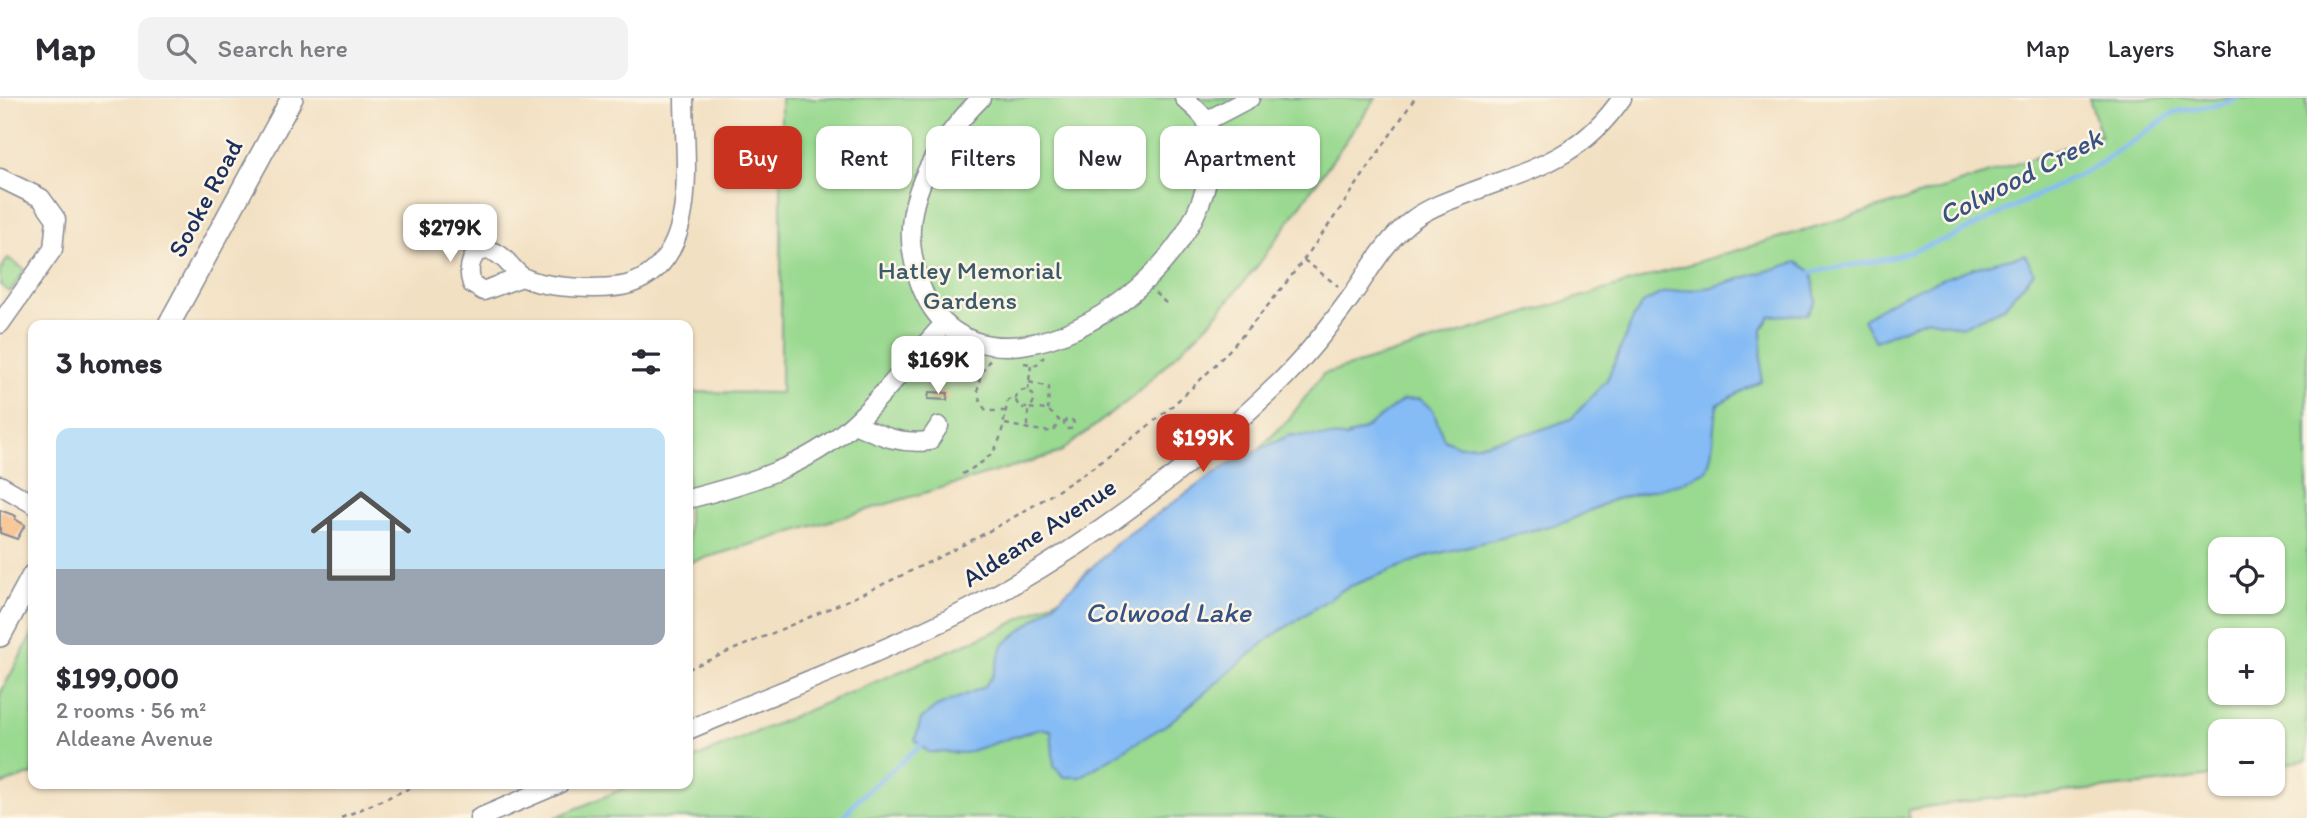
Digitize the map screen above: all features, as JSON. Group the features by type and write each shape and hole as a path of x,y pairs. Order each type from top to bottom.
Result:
{"main road":[{"name":"Sooke Road","path":"172,320 292,98"},
{"path":"0,636 28,584"}],"street":[{"path":"522,277 602,290 632,284 657,268 675,244 684,216 684,98"},
{"path":"982,98 947,137 932,163 913,206 910,246 914,265 929,302 944,324 961,335 997,345 1042,343 1077,331 1124,300 1165,261 1194,219 1204,197 1210,171 1206,121 1184,98"},
{"path":"1206,121 1250,98"},
{"name":"Aldeane Avenue","path":"693,728 908,638 1032,573 1115,519 1208,444 1281,380 1351,296 1385,245 1413,219 1447,202 1552,163 1603,126 1622,98"},
{"path":"0,178 41,198 56,219 53,249 0,324"},
{"path":"693,498 749,483 817,451 854,424 944,324"},
{"path":"854,424 896,442 911,444 929,441 939,426"},
{"path":"0,485 28,501"},
{"path":"479,818 547,789"}],"path":[{"path":"693,667 880,587 995,527 1107,460 1199,381 1268,306 1304,260 1415,98"},
{"path":"1304,260 1351,296"},
{"path":"997,345 979,374 980,401 987,411 1006,411"},
{"path":"1028,428 1028,408 1035,398 1028,390 1031,365"},
{"path":"1029,382 1049,387 1048,410"},
{"path":"1005,424 1054,431 1062,424 1057,416 1048,410 1018,405 1016,398 1020,391 1028,390"},
{"path":"962,474 986,460 1000,439 1008,400 1016,398"},
{"path":"341,818 408,789"}],"green space":[{"name":"Hatley Memorial Gardens","path":"781,98 1376,98 1320,177 1320,126 1160,126 1160,189 1312,189 1259,264 1212,320 1134,396 1059,453 693,562 693,392 781,393 781,189 802,189 802,126 781,126"},
{"path":"2089,98 2307,98 2307,760 2285,764 2285,719 2208,719 2208,776 1947,804 1908,810 1910,818 554,818 622,789 693,789 693,759 1003,628 1086,584 1229,479 1288,420 1323,374 1945,188 2101,135"},
{"path":"8,258 25,270 10,292 0,285 0,271"},
{"path":"28,642 28,776 0,785 0,694"}],"water":[{"path":"2025,255 2034,272 2003,308 1962,327 1927,319 1875,341 1863,320 1897,298 1940,280"},
{"name":"Colwood Lake","path":"1797,262 1812,272 1816,301 1807,314 1770,316 1762,329 1761,381 1718,404 1706,471 1678,484 1612,500 1566,522 1428,556 1346,588 1271,637 1169,723 1080,777 1064,777 1054,766 1051,730 1037,729 965,753 928,752 915,740 921,719 936,707 984,687 993,675 1003,645 1055,603 1119,541 1226,465 1290,435 1346,437 1363,430 1403,400 1420,399 1433,410 1444,439 1459,446 1477,445 1537,431 1571,419 1607,380 1634,316 1644,302 1662,293 1712,287"}],"building":[{"path":"929,392 948,393 947,400 928,399"},
{"path":"0,510 16,516 15,519 25,525 17,539 0,533"}],"waterway":[{"name":"Colwood Creek","path":"1812,272 1887,259 1952,237 2095,167 2175,112 2222,104 2239,98"},
{"name":"Colwood Creek","path":"843,818 858,799 920,746"}]}
